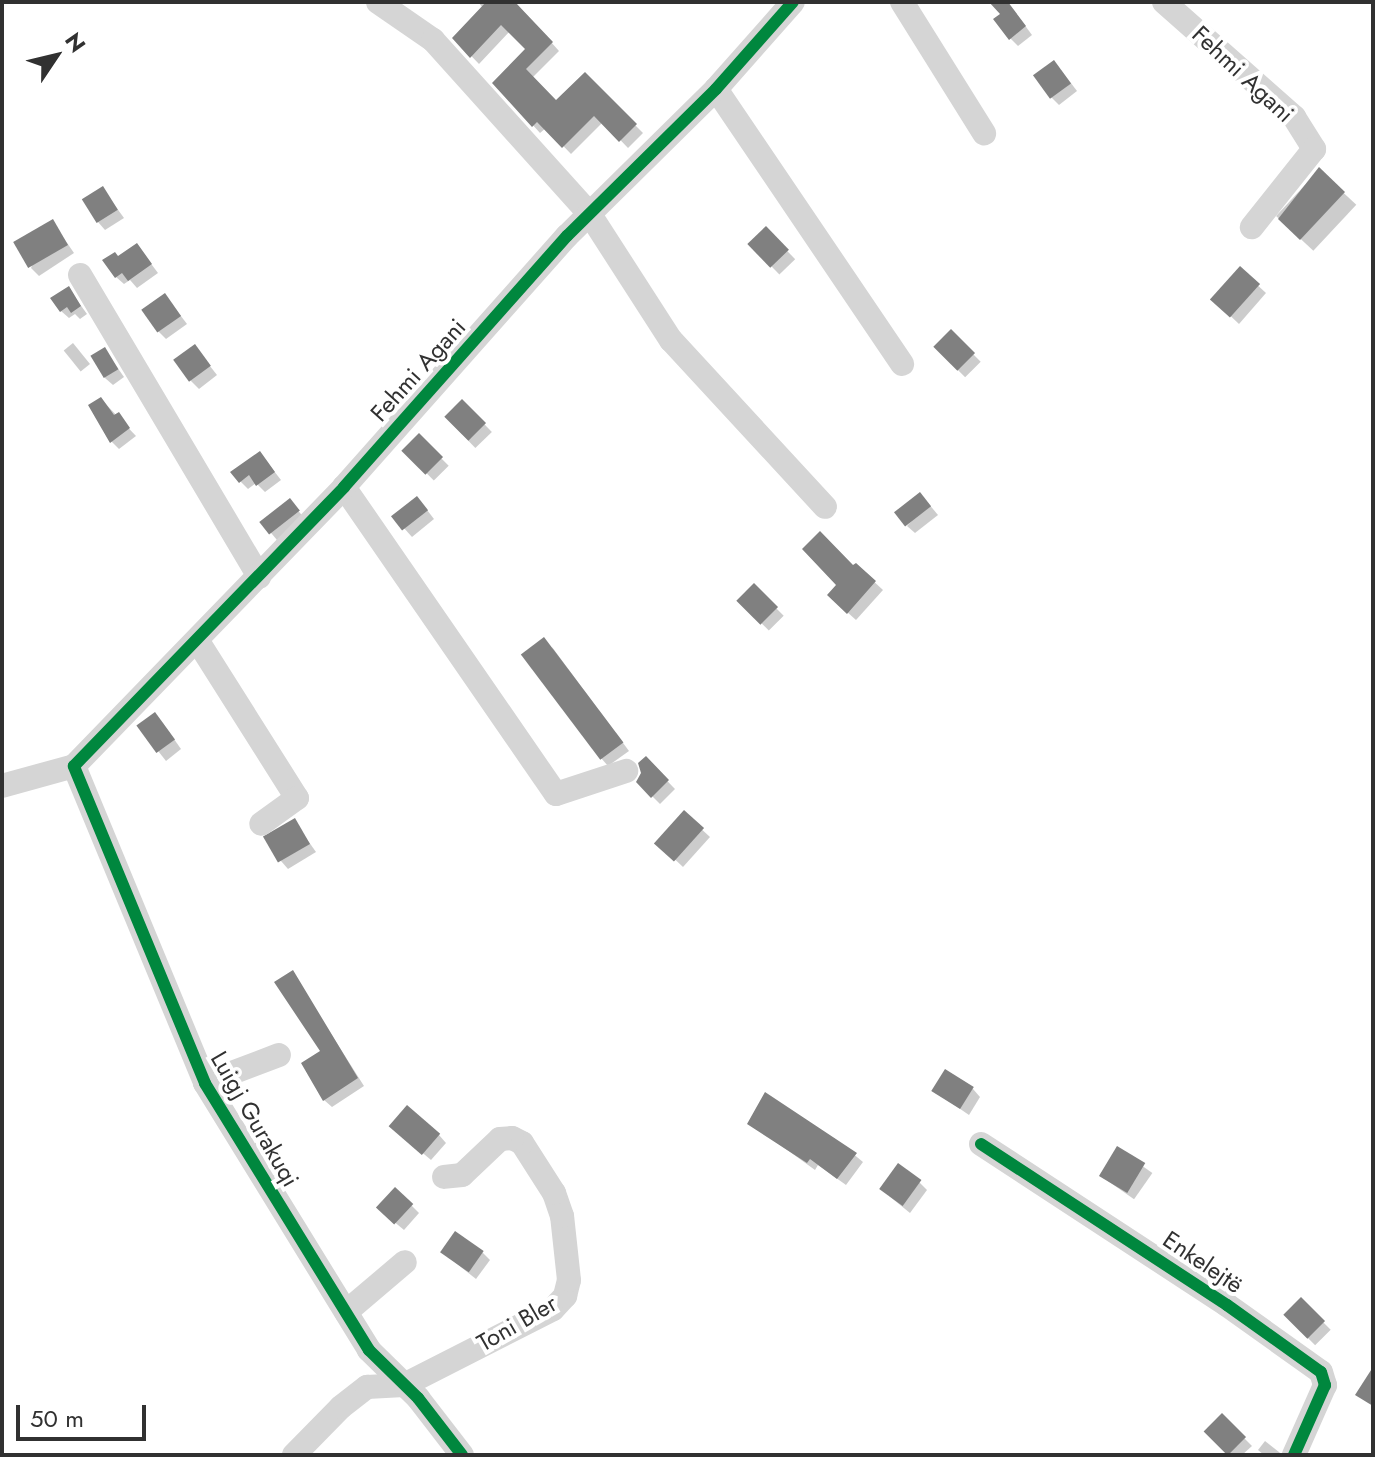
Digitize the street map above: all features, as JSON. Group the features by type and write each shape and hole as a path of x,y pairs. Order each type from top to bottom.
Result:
{"street":[{"path":"378,2 433,40 589,213 671,340 825,507"},
{"name":"Fehmi Agani","path":"74,766 344,487 589,213 716,89 793,2"},
{"path":"902,2 984,133"},
{"name":"Fehmi Agani","path":"1164,2 1294,117 1314,149 1252,227"},
{"path":"716,89 902,364"},
{"path":"80,275 259,577"},
{"path":"344,487 556,794 626,771"},
{"path":"197,640 297,798 261,824"},
{"path":"2,786 74,766"},
{"name":"Luigj Gurakuqi","path":"74,766 205,1083 379,1361 436,1418 462,1455"},
{"name":"Luigj Gurakuqi","path":"205,1083 279,1055"},
{"name":"Toni Bler","path":"367,1387 404,1385 553,1309 568,1288 558,1203 522,1143 512,1138 500,1139 462,1175 444,1177"},
{"name":"Enkelejtë","path":"981,1144 1189,1279 1321,1372 1325,1385 1294,1455"},
{"path":"346,1312 405,1262"},
{"path":"294,1455 341,1407 367,1387 379,1361"}],"building":[{"path":"486,2 515,2 553,42 526,69 556,100 585,72 637,124 619,142 594,116 562,148 537,122 532,127 492,83 525,49 501,25 470,58 452,38"},
{"path":"989,2 1008,2 1026,26 1009,40 993,19 1000,14"},
{"path":"1054,60 1071,83 1050,99 1033,75"},
{"path":"1319,167 1345,192 1300,240 1278,219"},
{"path":"103,186 118,210 97,223 82,199"},
{"path":"53,219 68,245 28,268 13,242"},
{"path":"766,226 789,250 770,268 747,244"},
{"path":"137,243 152,264 128,281 122,273 115,278 102,260 115,252 118,256"},
{"path":"1240,266 1260,284 1230,318 1210,299"},
{"path":"69,286 81,306 71,313 67,307 60,312 50,298"},
{"path":"165,293 181,316 157,333 141,310"},
{"path":"951,329 975,353 957,371 933,347"},
{"path":"195,344 211,366 189,382 173,360"},
{"path":"105,347 118,369 104,378 90,356"},
{"path":"101,397 114,415 119,412 130,428 110,443 88,405"},
{"path":"462,399 486,423 468,441 444,417"},
{"path":"419,433 443,457 425,475 401,451"},
{"path":"260,451 275,472 256,486 249,475 239,483 230,472"},
{"path":"920,492 931,506 905,527 894,512"},
{"path":"417,496 428,510 402,531 391,516"},
{"path":"290,498 300,511 269,535 259,522"},
{"path":"820,531 853,565 856,563 876,581 847,614 827,595 836,585 802,549"},
{"path":"754,583 778,607 760,625 736,601"},
{"path":"544,637 623,742 600,760 521,654"},
{"path":"155,712 175,740 156,753 136,726"},
{"path":"646,756 669,780 651,798 636,782 641,773 638,763"},
{"path":"684,810 704,828 674,862 654,843"},
{"path":"295,818 310,844 278,862 263,836"},
{"path":"293,970 358,1078 323,1101 301,1063 320,1051 274,982"},
{"path":"945,1069 974,1087 960,1109 931,1091"},
{"path":"765,1092 857,1153 837,1179 810,1159 807,1163 747,1124"},
{"path":"407,1105 440,1134 422,1155 389,1126"},
{"path":"1117,1146 1145,1163 1127,1193 1099,1176"},
{"path":"898,1163 921,1180 903,1206 879,1189"},
{"path":"395,1187 413,1204 394,1225 376,1207"},
{"path":"455,1231 484,1251 469,1272 440,1252"},
{"path":"1301,1297 1325,1321 1307,1339 1283,1315"},
{"path":"1373,1367 1373,1406 1355,1395"},
{"path":"1222,1413 1246,1437 1227,1455 1204,1431"}],"cycle path":[{"path":"462,1455 418,1398 369,1350 205,1083 74,766 344,487 567,236 716,89 793,2"},
{"path":"981,1144 1227,1305 1321,1372 1325,1385 1294,1455"}]}
